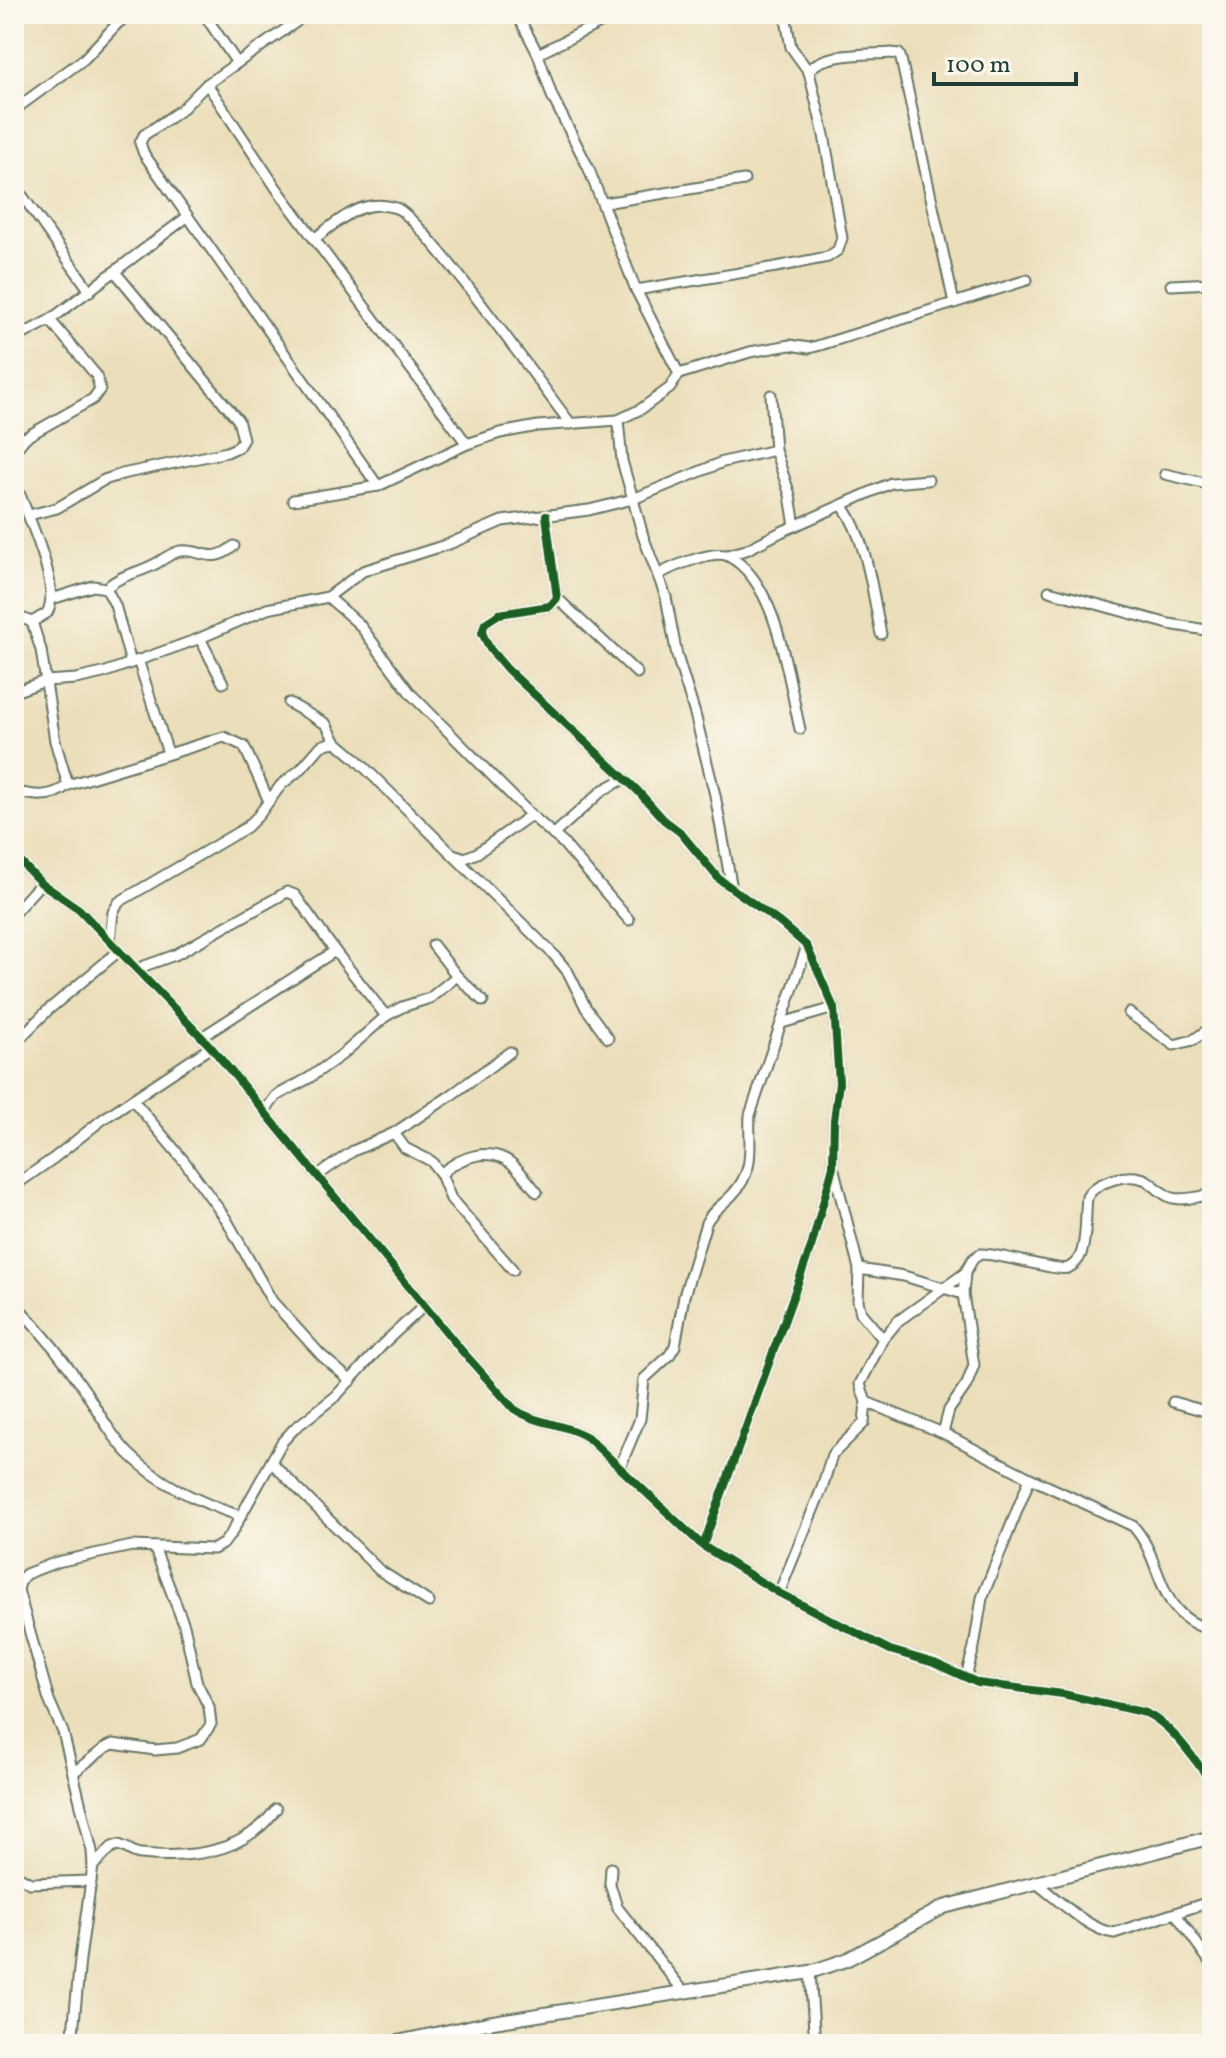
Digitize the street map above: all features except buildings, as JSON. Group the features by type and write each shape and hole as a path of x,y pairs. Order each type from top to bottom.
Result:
{"street":[{"path":"14,110 84,59 116,19 133,14"},
{"path":"204,14 237,63"},
{"path":"303,14 207,84 181,110 144,135 140,143 144,154 187,217 378,486"},
{"path":"517,14 538,54 552,96 604,203 636,290 679,374"},
{"path":"538,54 618,14"},
{"path":"636,290 828,257 838,250 842,238 824,135 809,72 791,47 785,14"},
{"path":"809,72 818,61 831,58 899,54 954,303"},
{"path":"207,84 314,239 467,444"},
{"path":"604,203 744,180"},
{"path":"14,184 90,291"},
{"path":"314,239 356,208 387,207 404,212 571,424"},
{"path":"14,339 50,320 187,217"},
{"path":"29,515 57,508 104,480 227,452 238,447 243,439 238,420 116,273"},
{"path":"293,500 378,486 467,444 513,431 618,420 641,409 670,388 679,374 750,352 790,345 817,346 1027,280"},
{"path":"1171,285 1212,283"},
{"path":"14,451 26,437 93,399 100,389 96,375 50,320"},
{"path":"771,395 775,450 790,495 795,526"},
{"path":"618,420 622,461 643,536 666,597 677,656 715,795 732,889"},
{"path":"14,692 45,681 76,679 135,661 198,639 267,609 328,597 363,571 449,544 502,521 589,510 633,499 723,462 775,450"},
{"path":"1165,474 1212,485"},
{"path":"14,479 46,566 52,599 47,613 32,622"},
{"path":"658,575 675,565 746,550 891,483 928,480"},
{"path":"843,506 853,521 863,550 881,634"},
{"path":"546,516 557,598 637,673"},
{"path":"52,599 93,586 106,588 125,574 141,571 177,552 214,556 224,554 234,546"},
{"path":"727,555 763,591 779,634 800,729"},
{"path":"106,588 115,605 168,753"},
{"path":"1049,591 1169,624 1212,631"},
{"path":"328,597 359,624 411,694 553,835 629,920"},
{"path":"557,598 550,606 499,614 485,623 482,633 490,649 507,669 680,832 719,879 807,946 834,1008 839,1083 833,1166 812,1244 703,1546"},
{"path":"14,615 32,622"},
{"path":"32,622 41,650 55,741 68,785"},
{"path":"198,639 223,683"},
{"path":"289,703 326,724 335,741 554,955 568,972 586,1008 608,1038"},
{"path":"14,791 39,797 68,785 224,737 244,746 268,799"},
{"path":"110,941 113,912 119,902 247,827 281,785 313,758 321,746 335,741"},
{"path":"553,835 603,790 624,779"},
{"path":"450,853 465,858 477,853 531,815"},
{"path":"14,855 41,883 79,909 202,1037 514,1409 524,1416 574,1429 587,1437 703,1546 779,1593 890,1650 934,1663 978,1683 1063,1694 1146,1713 1172,1734 1212,1783"},
{"path":"14,913 41,883"},
{"path":"136,969 175,955 287,892 295,895 386,1016"},
{"path":"433,945 457,976 483,1001"},
{"path":"620,1467 640,1419 644,1379 669,1356 675,1346 684,1296 706,1223 711,1214 733,1194 750,1161 750,1115 807,946"},
{"path":"14,1044 48,1010 119,951"},
{"path":"202,1037 335,951"},
{"path":"265,1111 276,1096 321,1070 386,1016 430,998 457,976"},
{"path":"782,1023 834,1008"},
{"path":"1129,1013 1174,1045 1193,1040 1212,1027"},
{"path":"14,1186 211,1047"},
{"path":"318,1175 353,1151 394,1133 510,1052"},
{"path":"133,1100 184,1161 226,1219 272,1301 321,1355 351,1381"},
{"path":"394,1133 405,1148 431,1161 441,1174 451,1199 513,1270"},
{"path":"441,1174 465,1158 486,1154 510,1161 537,1192"},
{"path":"833,1166 859,1269 861,1313 883,1339"},
{"path":"779,1593 822,1488 832,1455 864,1423 866,1402 860,1384 883,1339 898,1321 965,1273 980,1254 988,1253 1058,1269 1076,1263 1081,1254 1087,1197 1105,1183 1131,1177 1144,1179 1174,1199 1212,1194"},
{"path":"859,1269 904,1276 963,1294"},
{"path":"943,1433 949,1410 967,1384 974,1365 963,1294 965,1273"},
{"path":"16,1305 46,1336 128,1453 155,1476 182,1493 240,1516"},
{"path":"72,2044 93,1866 88,1825 63,1732 44,1684 18,1585 26,1574 57,1562 132,1546 214,1549 224,1543 282,1442 351,1381 385,1342 425,1305"},
{"path":"866,1402 943,1433 1133,1526 1141,1535 1175,1610 1191,1623 1212,1630"},
{"path":"1173,1402 1212,1413"},
{"path":"271,1462 379,1570 429,1602"},
{"path":"966,1677 982,1598 1030,1478"},
{"path":"73,1773 113,1744 155,1750 177,1748 201,1739 211,1724 209,1707 197,1683 184,1625 154,1547"},
{"path":"93,1866 118,1845 138,1855 166,1857 211,1852 253,1834 276,1809"},
{"path":"388,2044 810,1972 846,1960 944,1907 1212,1837"},
{"path":"611,1868 610,1884 617,1907 684,1992"},
{"path":"14,1874 30,1883 91,1881"},
{"path":"1036,1883 1107,1933 1212,1901"},
{"path":"1176,1914 1212,1965"},
{"path":"810,1972 815,2044"}],"cycle path":[{"path":"546,516 557,598 550,606 499,614 485,623 482,633 490,649 507,669 680,832 719,879 807,946 834,1008 839,1083 833,1166 812,1244 703,1546"},
{"path":"14,855 41,883 79,909 211,1047 462,1351 514,1409 587,1437 703,1546 779,1593 890,1650 934,1663 978,1683 1063,1694 1146,1713 1174,1735 1212,1783"}]}
